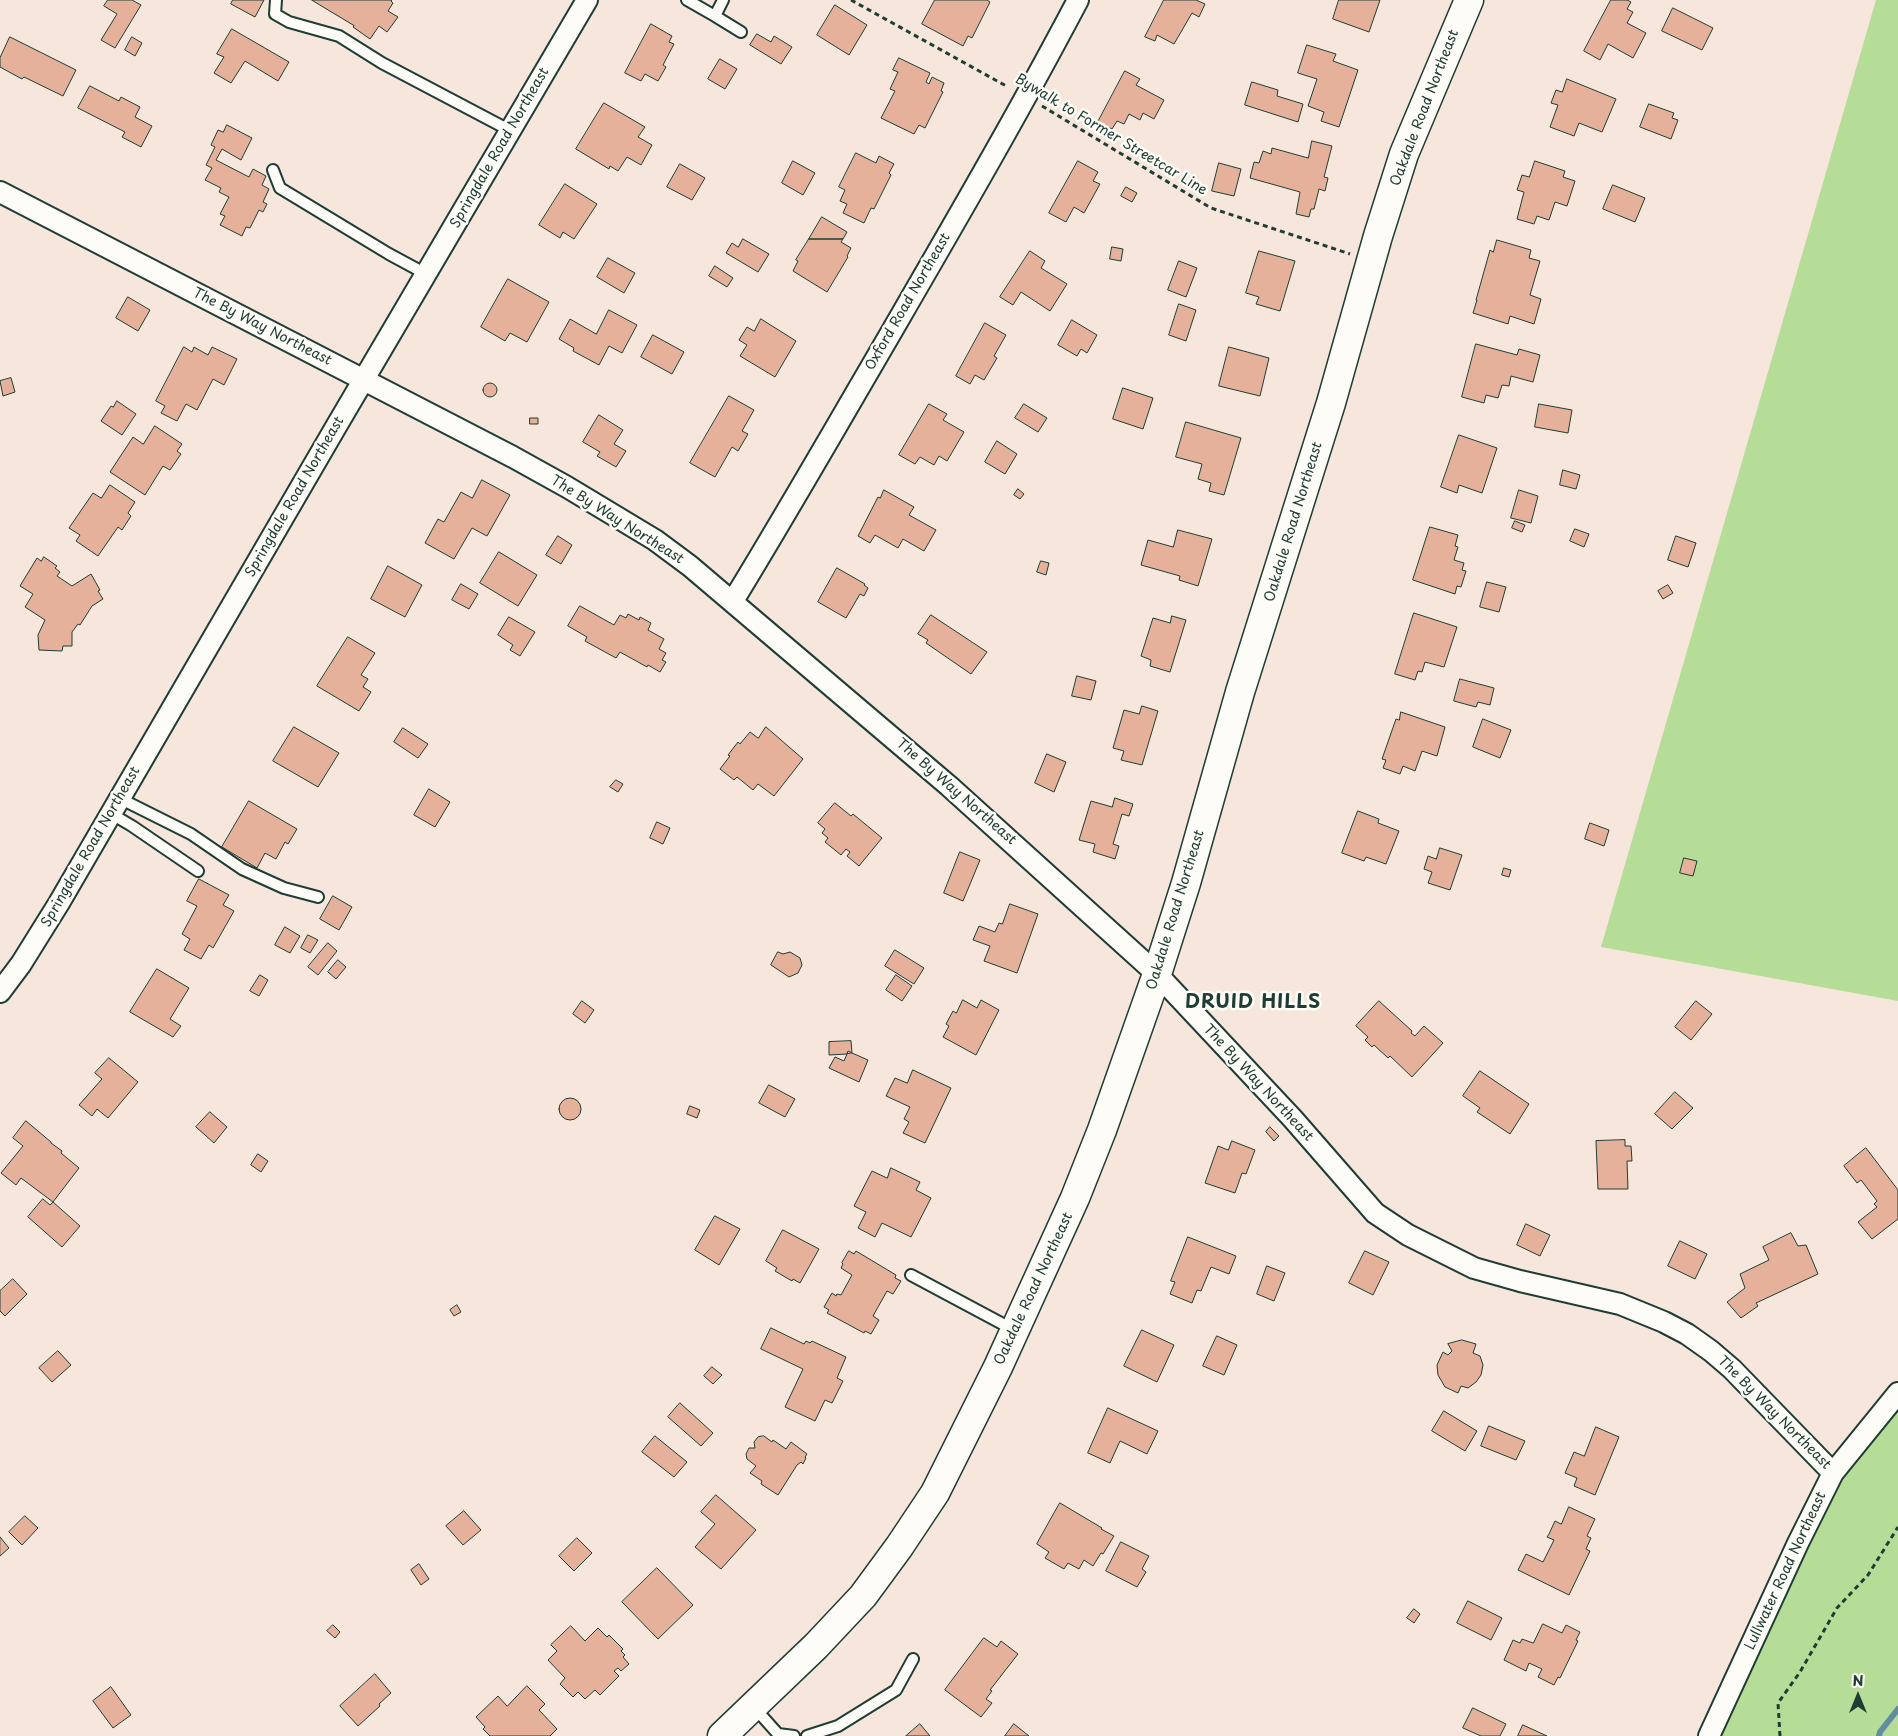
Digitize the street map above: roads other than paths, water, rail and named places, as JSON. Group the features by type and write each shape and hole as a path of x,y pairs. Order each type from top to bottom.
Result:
{"street":[{"name":"Springdale Road Northeast","path":"0,992 21,964 59,903 587,0"},
{"name":"Oxford Road Northeast","path":"733,601 770,541 1027,97 1078,0"},
{"name":"Oakdale Road Northeast","path":"722,1736 837,1625 863,1596 935,1493 1015,1331 1079,1188 1102,1130 1157,974 1186,883 1240,692 1331,403 1371,261 1404,154 1469,0"},
{"name":"The By Way Northeast","path":"0,192 513,457 655,540 733,601 949,786 1157,974 1293,1120 1375,1213 1408,1235 1474,1268 1520,1281 1620,1304 1664,1322 1687,1334 1712,1351 1732,1369 1833,1473"},
{"name":"Lullwater Road Northeast","path":"1709,1736 1798,1543 1833,1473 1898,1392"}],"lane":[{"path":"276,0 275,14 289,22 339,36 382,63 511,131"},
{"path":"687,0 741,32"},
{"path":"715,16 723,0"},
{"path":"273,170 280,188 389,254 426,274"},
{"path":"115,806 132,826 198,871"},
{"path":"115,806 191,834 242,868 284,888 318,897"},
{"path":"911,1275 1015,1331"},
{"path":"807,1736 838,1726 896,1690 913,1659"},
{"path":"753,1706 778,1734 794,1736"}],"waterway":[{"path":"1879,1736 1898,1709"}],"district":[{"name":"DRUID HILLS","path":"1253,1003"}]}
